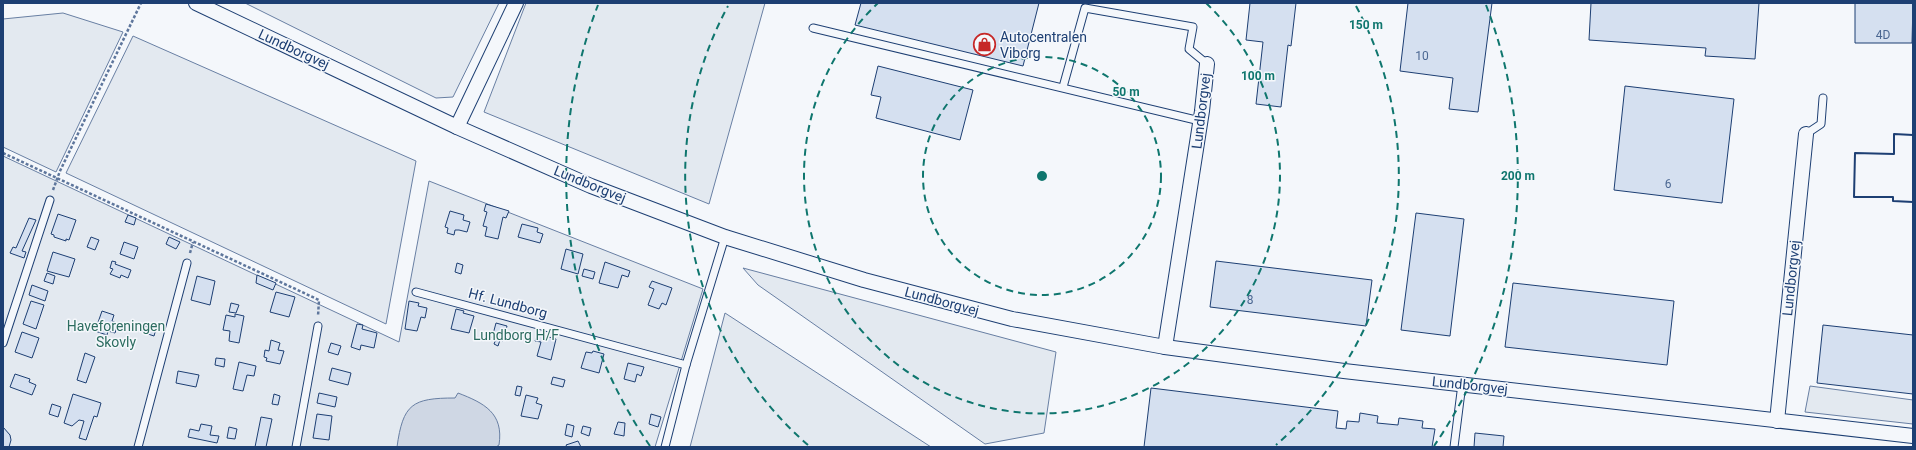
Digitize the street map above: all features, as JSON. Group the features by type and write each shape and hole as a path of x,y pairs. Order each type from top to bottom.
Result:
{"street":[{"name":"Lundborgvej","path":"196,3 457,126 591,186 725,237 864,280 1012,319 1164,347 1344,371 1777,421 1910,440"},
{"path":"457,126 516,3"},
{"name":"Lundborgvej","path":"1164,347 1200,121 1207,64"},
{"name":"Lundborgvej","path":"1777,421 1806,134"}],"lane":[{"path":"1063,87 1085,8 1192,27 1189,49 1207,64"},
{"path":"813,28 1200,121"},
{"path":"1806,134 1821,124 1823,98"},
{"path":"3,343 50,200"},
{"path":"665,447 686,365 725,237"},
{"path":"138,447 187,263"},
{"name":"Hf. Lundborg","path":"416,292 686,365"},
{"path":"296,447 318,326"},
{"path":"1454,447 1462,384"}],"path":[{"path":"50,200 57,179 141,3"},
{"path":"3,153 319,300 318,326"}],"green space":[{"path":"245,3 499,3 453,97 436,98"},
{"path":"526,3 765,3 709,204 484,112"},
{"path":"63,13 123,32 56,172 3,147 3,19"},
{"path":"133,36 416,161 386,324 66,173"},
{"path":"3,156 399,342 429,181 703,289 655,447 3,447"},
{"path":"743,268 1056,352 1044,433 985,444 758,285"},
{"path":"725,313 931,447 690,447"},
{"path":"1810,386 1913,400 1913,424 1805,412"}],"shaded area":[{"path":"458,393 484,405 495,417 500,434 499,445 496,447 397,447 403,421 412,406 419,402 429,400 455,398"}],"building":[{"name":"Autocentralen Viborg","path":"861,3 1039,3 1023,66 855,25"},
{"path":"1250,3 1296,3 1291,46 1288,45 1281,107 1256,104 1263,42 1246,40"},
{"path":"1408,3 1492,3 1478,112 1449,109 1453,78 1400,71"},
{"path":"1591,3 1759,3 1755,59 1705,56 1706,48 1589,40"},
{"path":"1855,3 1913,3 1912,43 1855,43"},
{"path":"878,66 973,90 960,140 876,118 881,97 871,95"},
{"path":"1625,86 1734,99 1722,203 1614,190"},
{"path":"486,204 509,211 506,218 503,217 498,239 485,236 487,227 483,226 487,212 484,211"},
{"path":"450,211 464,215 463,220 470,222 467,232 455,230 454,235 447,233 448,228 445,227"},
{"path":"1416,213 1464,219 1450,336 1401,330"},
{"path":"58,214 76,220 69,240 66,239 66,241 54,237 54,235 51,234"},
{"path":"128,215 136,218 134,225 125,222"},
{"path":"29,218 36,220 22,251 26,252 24,258 10,253 13,247 16,248"},
{"path":"522,224 538,228 537,232 543,234 540,243 518,237"},
{"path":"91,237 99,240 95,250 87,247"},
{"path":"169,237 180,242 176,249 166,244"},
{"path":"124,242 138,247 134,259 120,254"},
{"path":"566,249 583,254 578,274 561,269"},
{"path":"53,252 75,259 69,277 47,271"},
{"path":"112,261 116,262 115,264 131,270 128,278 121,275 120,278 110,274 113,269 110,268"},
{"path":"1216,261 1372,280 1366,326 1210,307"},
{"path":"605,262 630,271 628,277 622,275 618,288 599,283"},
{"path":"457,263 463,265 461,274 455,272"},
{"path":"584,269 595,272 593,279 582,276"},
{"path":"47,273 55,276 53,284 44,281"},
{"path":"257,275 276,283 273,290 256,283"},
{"path":"197,276 215,281 210,305 191,300"},
{"path":"652,281 672,288 666,305 662,303 659,309 648,305 654,289 649,287"},
{"path":"1513,283 1674,301 1667,365 1505,347"},
{"path":"32,285 48,291 45,301 29,295"},
{"path":"276,292 295,297 289,317 270,312"},
{"path":"31,301 44,305 36,329 23,324"},
{"path":"409,301 419,303 418,306 427,308 425,318 421,317 417,331 405,329"},
{"path":"231,303 239,305 236,313 229,312"},
{"path":"456,309 474,316 469,333 451,329"},
{"path":"102,311 114,315 112,321 118,324 115,333 108,331 107,335 95,331"},
{"path":"235,314 244,316 239,343 229,341 230,331 223,330 226,315 235,317"},
{"path":"496,323 507,326 503,341 500,340 498,346 494,344 496,339 492,338"},
{"path":"357,324 363,325 362,329 377,333 374,348 361,345 360,350 351,347"},
{"path":"1823,325 1913,335 1913,394 1817,383"},
{"path":"144,326 156,329 154,336 142,332"},
{"path":"22,332 39,338 32,358 15,352"},
{"path":"538,334 556,339 551,360 537,356 541,342 535,341"},
{"path":"271,340 280,343 278,350 284,351 280,364 266,361 267,358 264,357 265,350 269,351"},
{"path":"331,343 341,346 338,355 328,352"},
{"path":"593,351 604,354 599,373 581,368 586,352 592,353"},
{"path":"85,353 95,357 86,383 77,380"},
{"path":"216,358 225,359 224,367 215,365"},
{"path":"239,362 256,366 254,376 247,375 243,391 233,389"},
{"path":"628,363 644,367 641,376 637,374 635,382 624,379"},
{"path":"332,368 351,373 348,385 329,380"},
{"path":"178,371 199,375 196,387 176,383"},
{"path":"15,374 30,379 29,382 36,385 32,395 10,387"},
{"path":"553,377 565,380 563,387 551,384"},
{"path":"517,386 522,387 520,396 515,395"},
{"path":"1151,388 1338,411 1336,428 1346,429 1347,421 1359,422 1360,413 1378,416 1377,423 1398,425 1399,418 1423,421 1422,428 1435,429 1432,447 1144,447"},
{"path":"319,393 337,397 335,407 317,403"},
{"path":"73,394 101,403 97,417 94,416 86,440 79,438 84,421 79,420 72,426 64,423"},
{"path":"274,394 280,396 278,405 272,404"},
{"path":"526,395 538,398 536,403 542,405 538,419 521,416"},
{"path":"52,404 61,407 58,417 49,414"},
{"path":"317,414 332,416 329,440 313,438"},
{"path":"651,414 661,417 658,427 649,424"},
{"path":"261,417 272,419 266,447 255,447"},
{"path":"618,422 625,423 624,436 614,434"},
{"path":"201,424 212,426 210,435 219,436 217,443 188,437 190,429 199,431"},
{"path":"567,424 574,426 572,437 565,435"},
{"path":"583,426 591,428 589,436 581,433"},
{"path":"3,427 10,435 11,440 9,447 3,447"},
{"path":"229,427 237,429 235,439 227,438"},
{"path":"1475,433 1504,436 1503,447 1474,447"},
{"path":"578,441 581,447 567,447 566,445"}],"wall":[{"path":"1913,135 1894,134 1894,154 1855,153 1854,197 1893,197 1893,201 1913,202"}],"place":[{"name":"Autocentralen Viborg","path":"984,45"}],"park label":[{"name":"Haveforeningen Skovly","path":"116,334"},
{"name":"Lundborg H/F","path":"516,335"}]}
